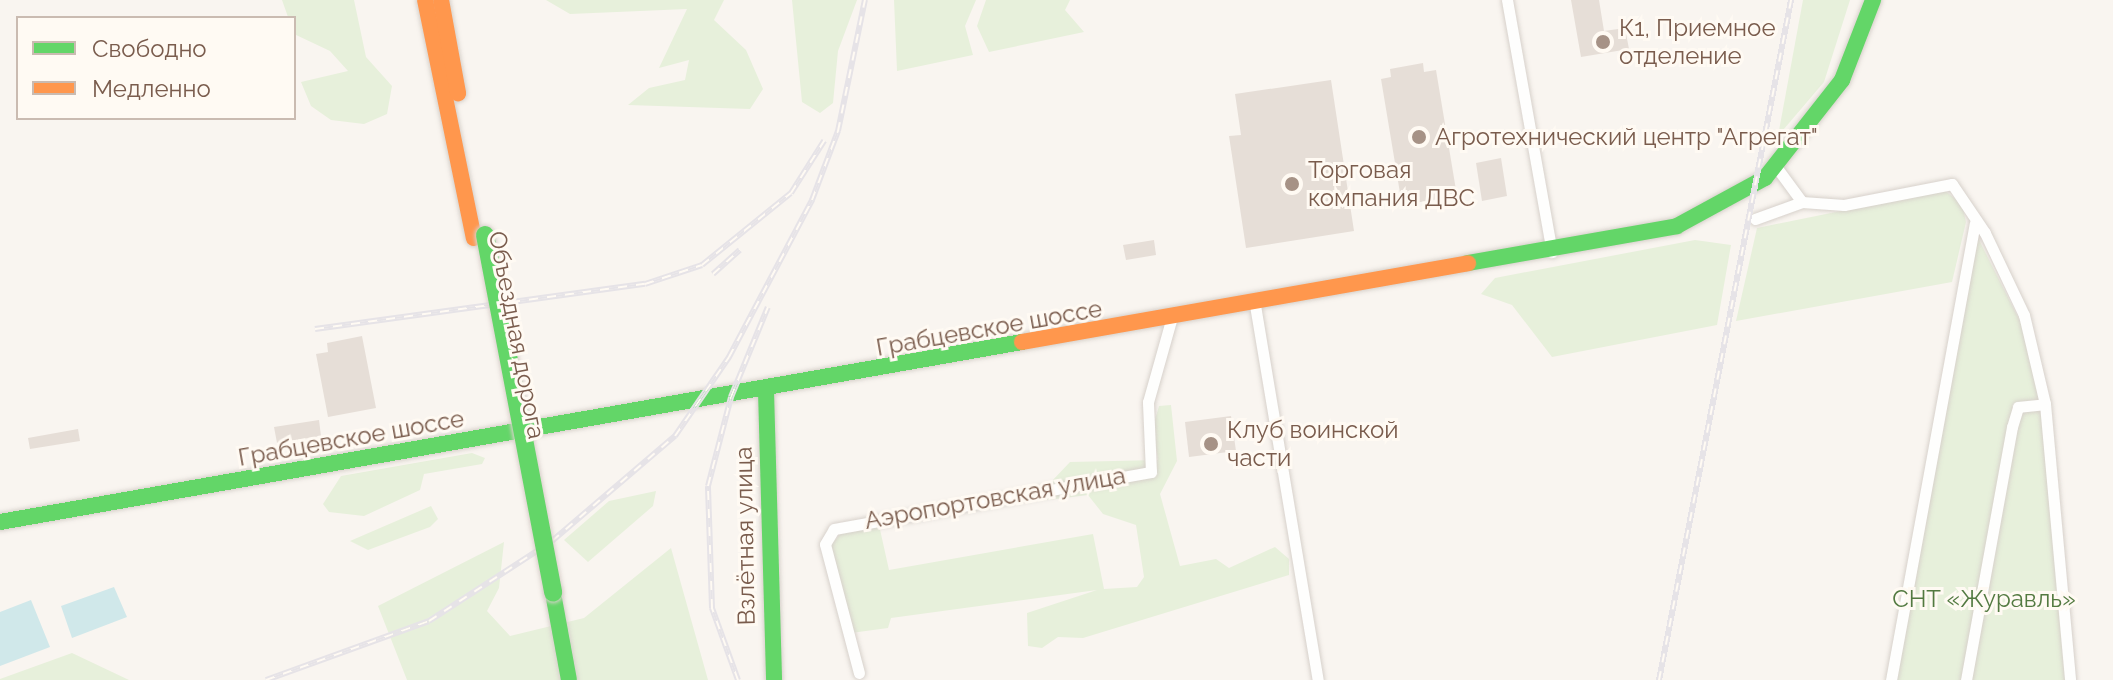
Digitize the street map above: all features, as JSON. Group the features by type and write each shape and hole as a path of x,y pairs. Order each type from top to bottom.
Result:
{"main road":[{"name":"Объездная дорога","path":"425,0 480,236"},
{"name":"Объездная дорога","path":"441,0 480,236 547,594 558,680"},
{"name":"Грабцевское шоссе","path":"0,522 1552,253 1677,226 1777,168 1842,80 1873,0"},
{"name":"Взлётная улица","path":"766,391 774,680"},
{"name":"Объездная дорога","path":"547,594 569,680"}],"street":[{"path":"1507,0 1552,253"},
{"path":"1777,168 1802,202"},
{"path":"1755,219 1802,202 1844,205 1952,184 2024,315 2045,404 2070,680"},
{"path":"1891,680 1975,224"},
{"path":"1255,305 1318,680"},
{"name":"Аэропортовская улица","path":"859,673 825,544 834,529 1151,472 1148,402 1171,320"},
{"path":"1966,680 2012,427 2018,407 2045,404"}],"green space":[{"path":"282,0 354,0 366,57 392,86 387,114 364,124 331,120 311,106 301,82 348,71 330,51 296,35 296,16 288,16"},
{"path":"546,0 724,0 714,20 746,50 763,89 750,109 628,105 649,88 685,80 689,60 659,68 687,9 570,14"},
{"path":"792,0 857,0 838,51 833,103 820,113 802,102"},
{"path":"894,0 976,0 965,26 973,55 897,71"},
{"path":"986,0 1070,0 1065,10 1084,32 989,52 977,26"},
{"path":"1803,0 1850,0 1824,82 1778,136"},
{"path":"1944,190 1962,204 1966,222 1952,282 1736,321 1757,228"},
{"name":"СНТ «Журавль»","path":"1971,224 2039,359 2073,680 1886,680"},
{"path":"1695,240 1731,245 1717,325 1552,357 1512,305 1481,294 1495,278"},
{"path":"1171,405 1177,461 1160,494 1180,566 1216,559 1229,568 1275,547 1289,559 1289,575 1083,638 1058,637 1042,648 1028,646 1027,613 1097,590 891,618 888,628 851,633 831,545 843,531 879,525 889,570 1093,534 1104,589 1137,587 1144,577 1136,525 1103,514 1088,495 1032,502 1070,462 1158,460 1153,427 1159,406"},
{"path":"472,453 485,458 482,464 424,474 420,490 364,516 329,512 323,504 341,476"},
{"path":"656,491 653,506 588,562 564,540 609,501"},
{"path":"431,506 438,519 430,527 368,550 350,541"},
{"path":"504,542 499,588 487,611 510,636 584,618 671,548 708,680 407,680 378,606"},
{"path":"72,653 129,680 0,680 0,679"}],"water":[{"path":"114,587 127,617 72,638 61,606"},
{"path":"31,600 50,647 0,666 0,612"}],"building":[{"path":"1571,0 1599,0 1604,31 1625,28 1629,49 1581,57"},
{"name":"Агротехнический центр \"Агрегат\"","path":"1423,63 1424,72 1436,70 1457,196 1402,205 1381,79 1391,77 1390,69"},
{"name":"Торговая компания ДВС","path":"1331,80 1354,231 1246,248 1229,136 1241,135 1235,94"},
{"path":"1501,158 1507,196 1482,201 1476,163"},
{"path":"1154,240 1156,255 1126,260 1123,245"},
{"path":"362,336 376,408 328,417 316,354 328,352 327,343"},
{"name":"Клуб воинской части","path":"1231,416 1236,451 1189,457 1185,422"},
{"path":"319,420 321,436 277,443 274,427"},
{"path":"78,429 80,441 30,449 28,438"}],"railway":[{"path":"266,680 429,621 552,541 675,436 729,357 812,200 838,131 865,0"},
{"path":"1659,680 1791,0"},
{"path":"315,329 645,284 702,265 791,193 824,141"},
{"path":"713,274 740,250"},
{"path":"738,680 712,608 708,486 731,397 768,307"}],"traffic: fast":[{"path":"1468,263 1677,226 1765,178 1842,80 1873,0"},
{"path":"485,235 553,593"},
{"path":"0,522 1022,342"},
{"path":"766,391 774,680"},
{"path":"553,593 569,680"}],"traffic: slow":[{"path":"425,0 474,238"},
{"path":"441,0 458,93"},
{"path":"1022,342 1468,263"}],"place":[{"name":"К1, Приемное отделение","path":"1603,42"},
{"name":"Агротехнический центр \"Агрегат\"","path":"1419,137"},
{"name":"Торговая компания ДВС","path":"1292,184"},
{"name":"Клуб воинской части","path":"1211,444"}]}
